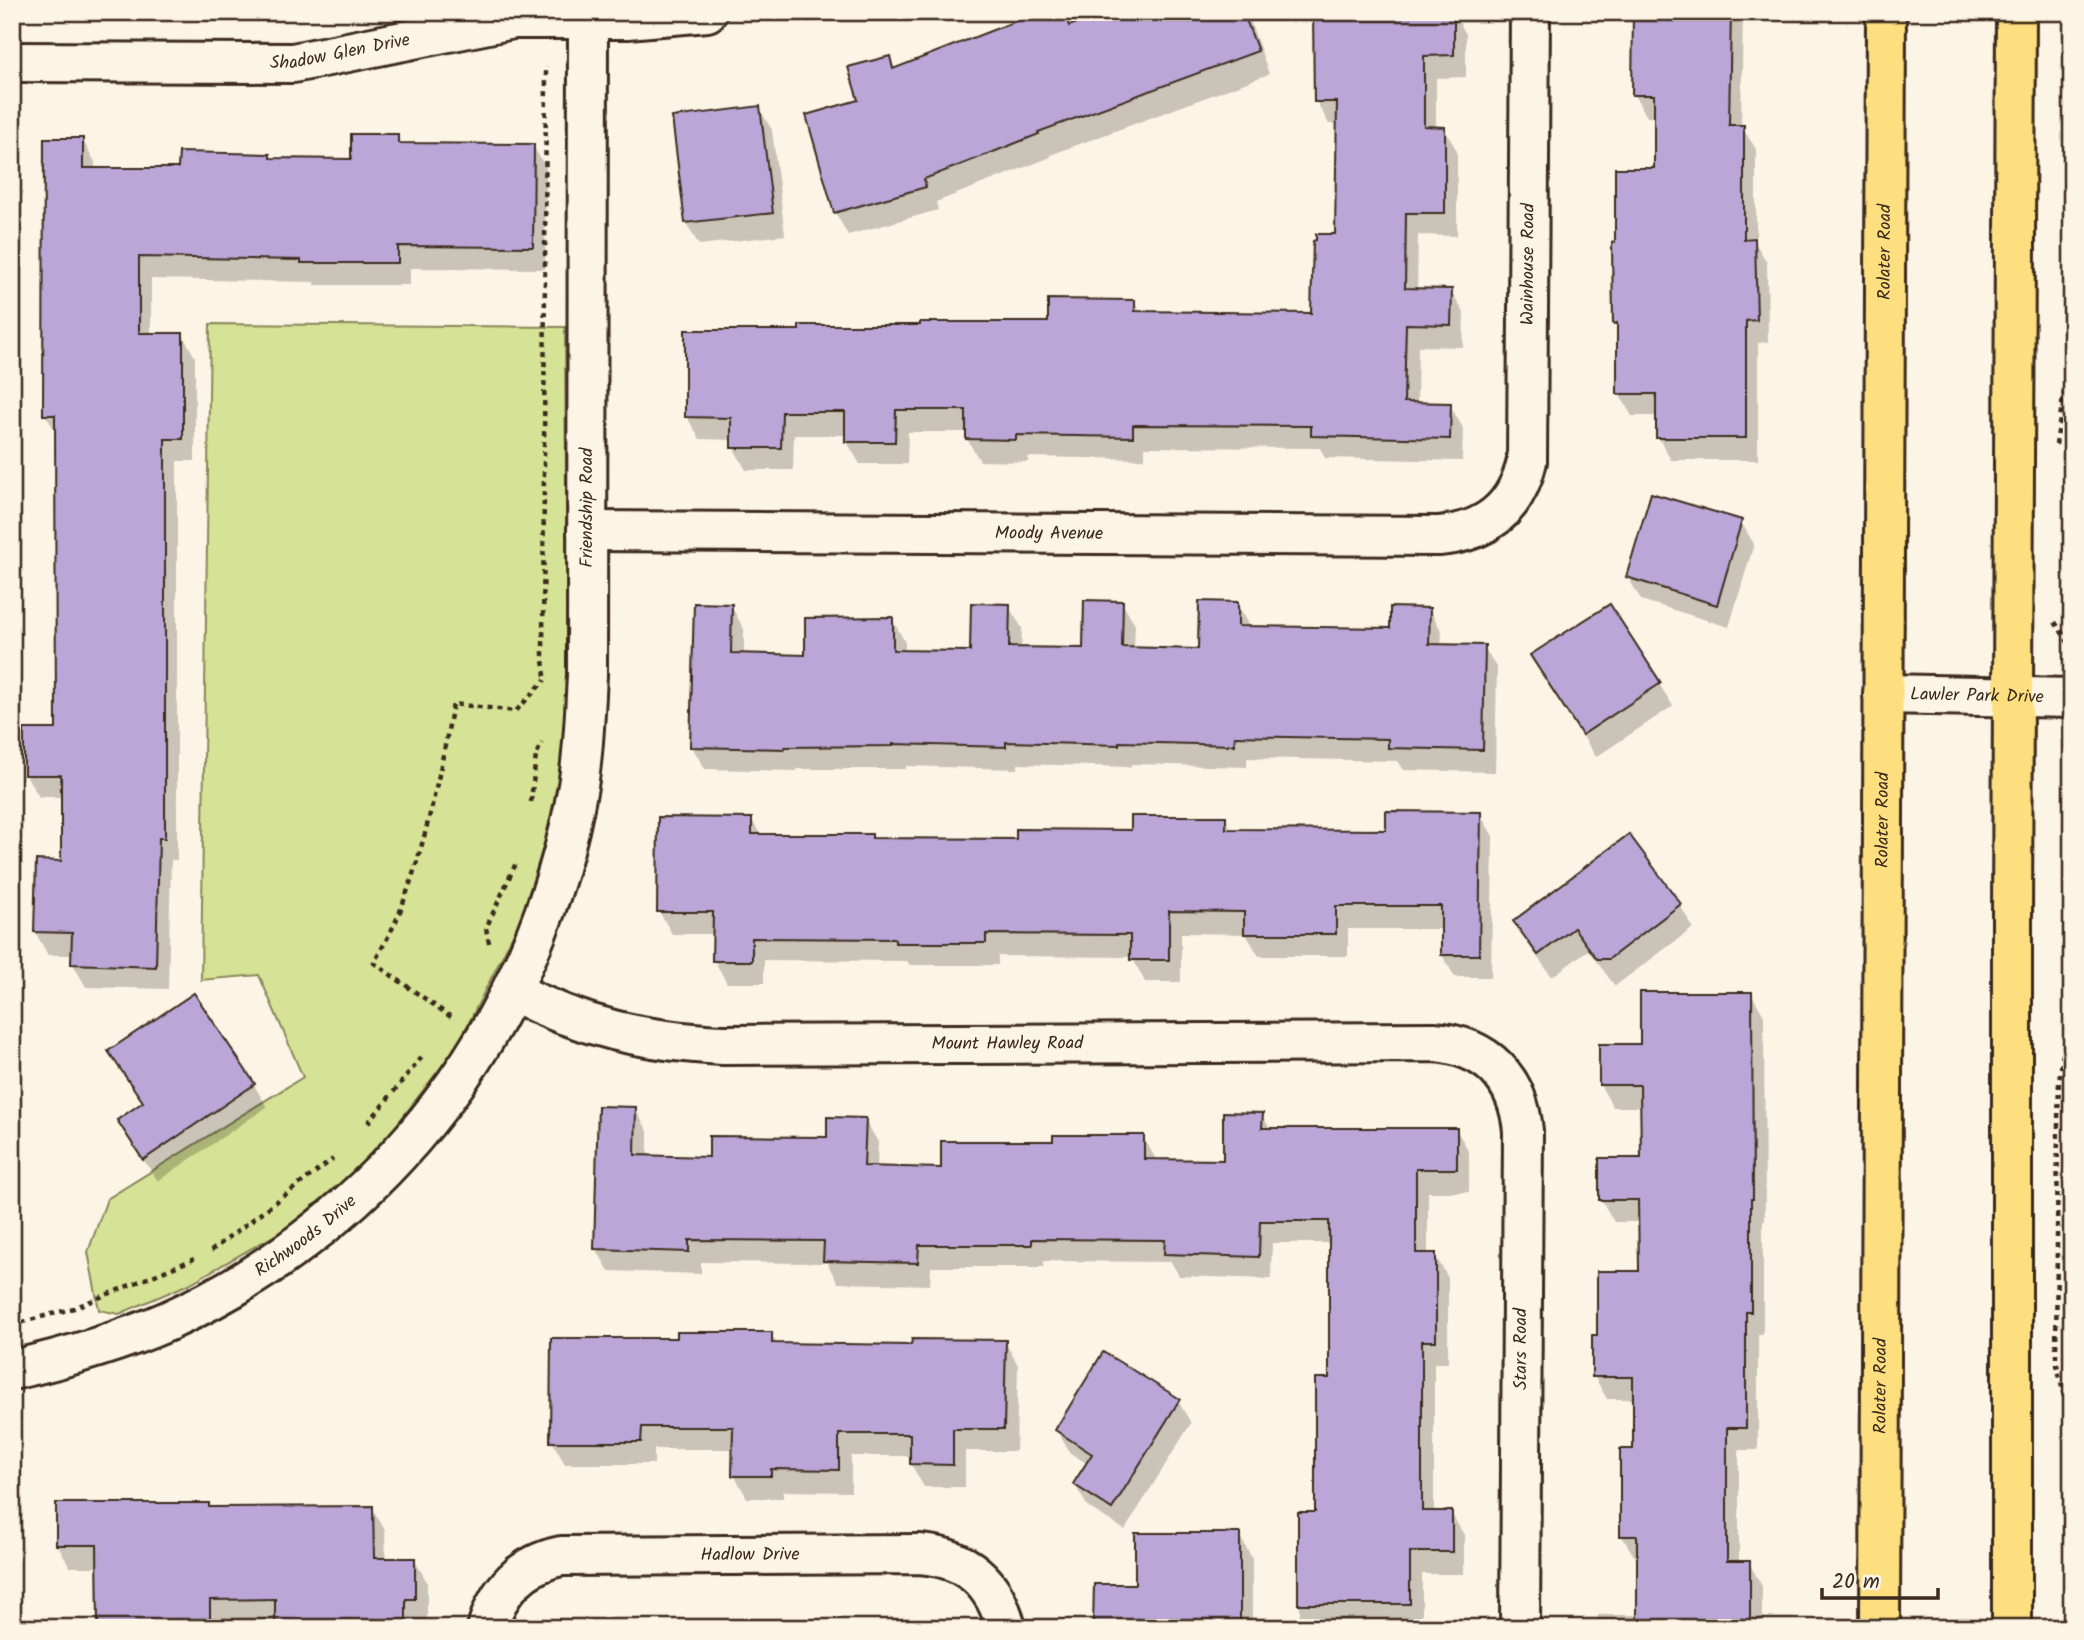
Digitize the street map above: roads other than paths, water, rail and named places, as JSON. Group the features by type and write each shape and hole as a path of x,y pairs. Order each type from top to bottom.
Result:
{"main road":[{"name":"Rolater Road","path":"1880,1628 1886,12"},
{"path":"2012,1628 2012,697 2016,12"}],"street":[{"name":"Shadow Glen Drive","path":"12,62 293,63 513,19 588,16 652,18 707,12"},
{"name":"Wainhouse Road","path":"1504,508 1519,487 1528,448 1530,12"},
{"name":"Friendship Road","path":"512,991 553,890 578,785 585,730 588,16"},
{"name":"Moody Avenue","path":"587,531 1439,536 1468,532 1494,518 1504,508"},
{"name":"Lawler Park Drive","path":"1884,694 2072,698"},
{"name":"Mount Hawley Road","path":"512,991 555,1011 603,1028 642,1038 683,1043 1434,1042 1472,1051 1494,1065 1503,1075"},
{"name":"Richwoods Drive","path":"12,1370 78,1354 167,1321 262,1270 306,1239 348,1205 424,1127 457,1084 512,991"},
{"name":"Stars Road","path":"1503,1075 1517,1101 1522,1131 1520,1628"},
{"name":"Hadlow Drive","path":"487,1628 496,1602 513,1579 535,1564 548,1559 575,1555 919,1554 941,1557 962,1565 985,1583 999,1605 1006,1628"}]}
